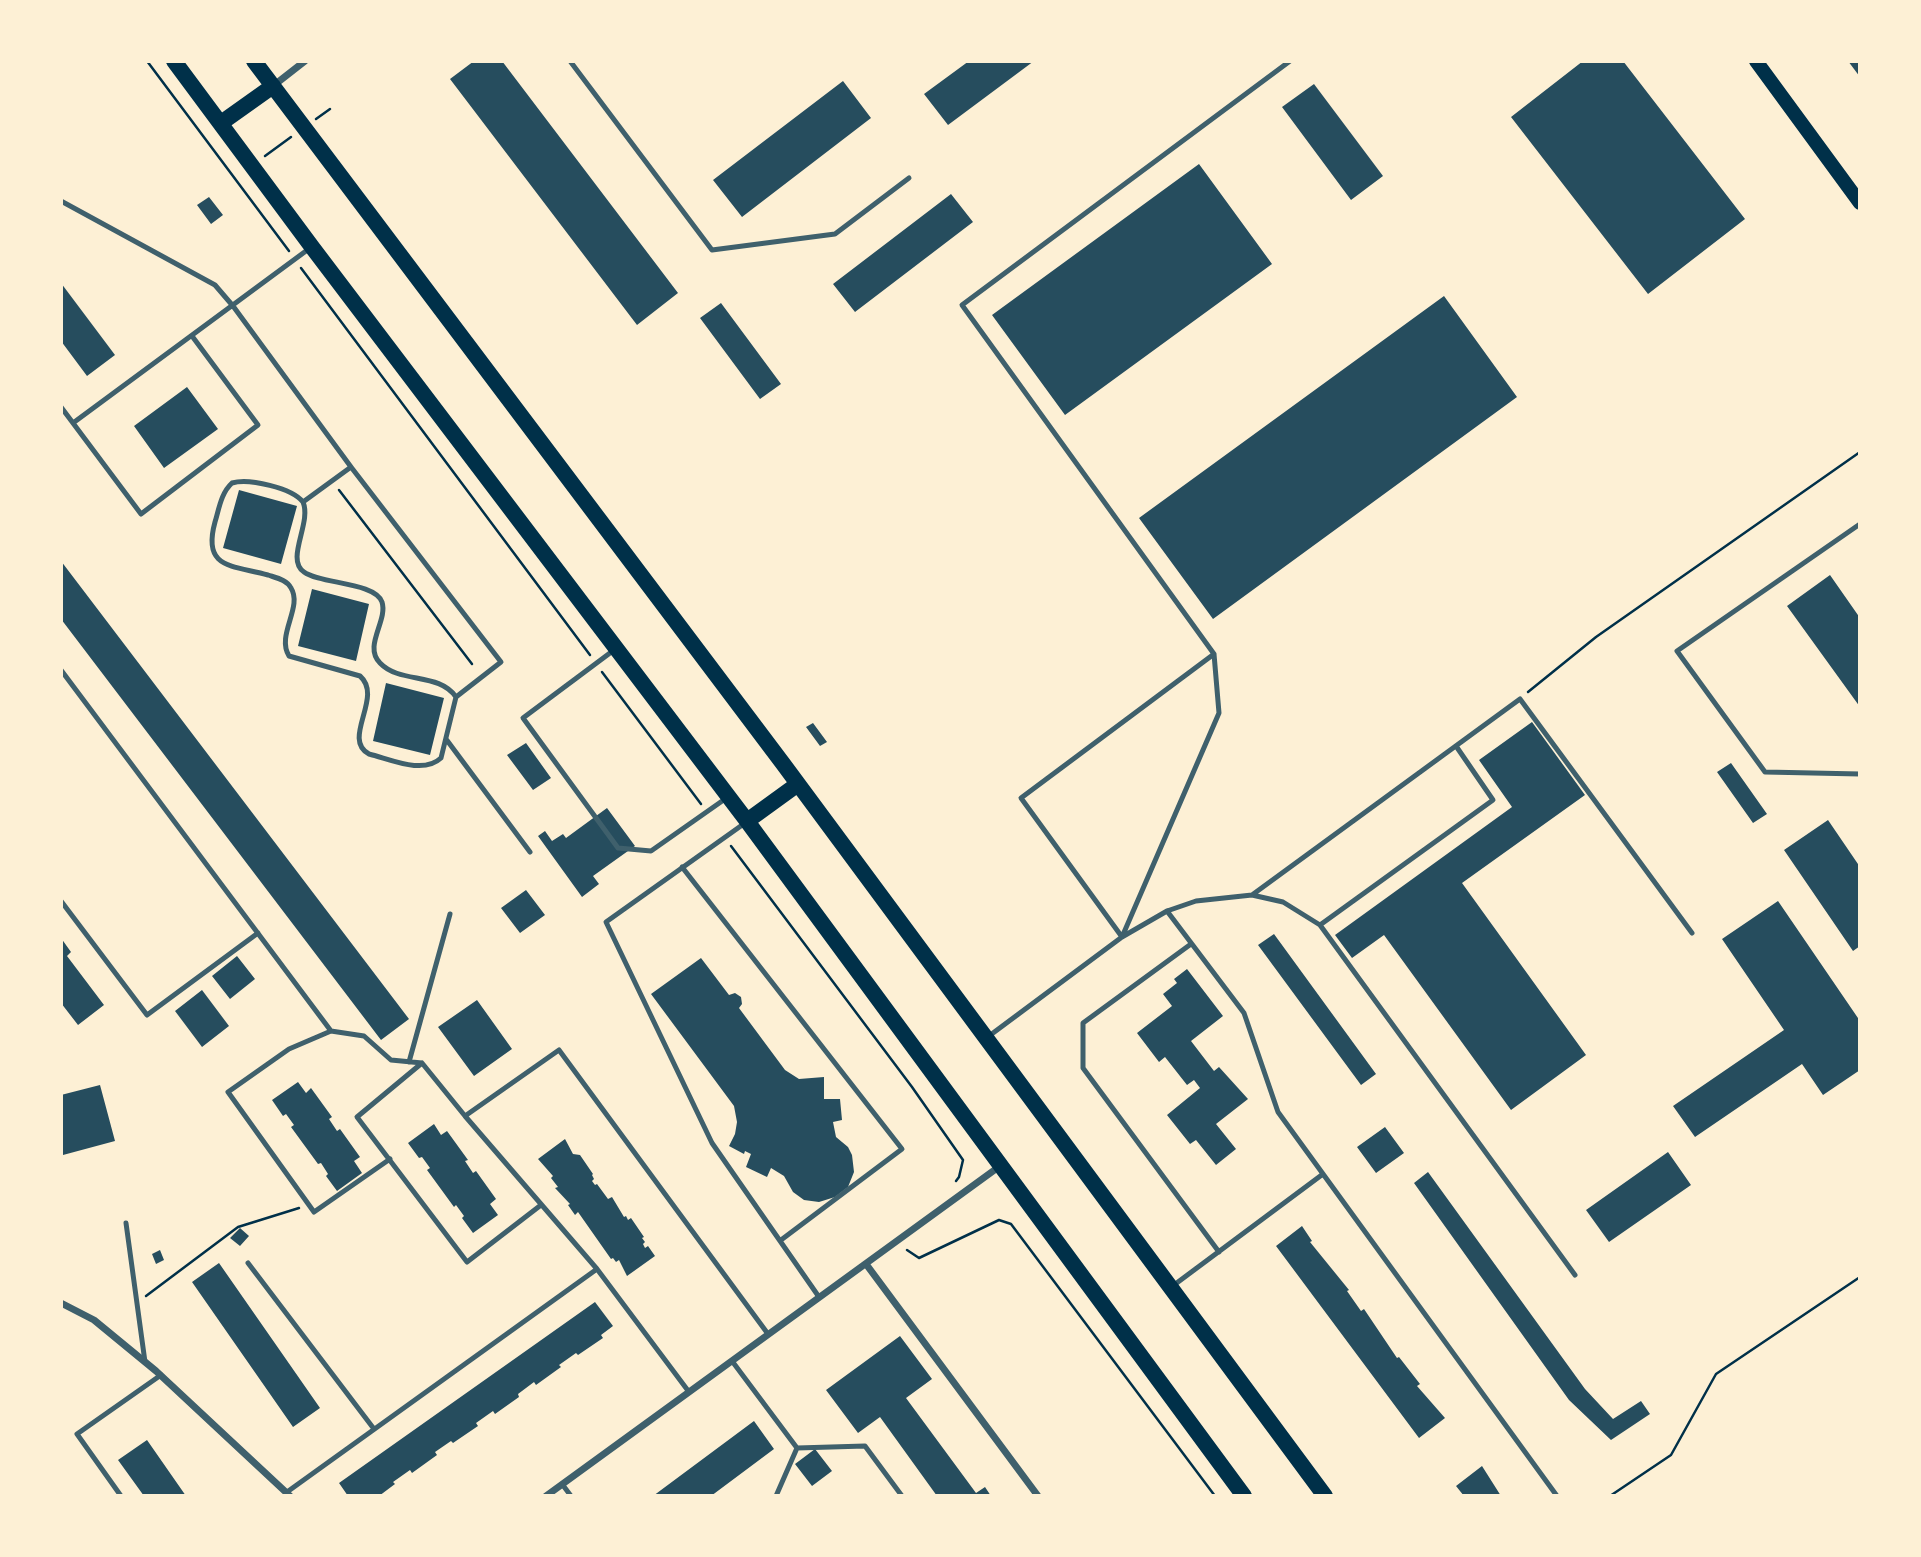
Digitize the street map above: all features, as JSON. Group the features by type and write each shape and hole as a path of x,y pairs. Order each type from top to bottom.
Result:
{"main road":[{"path":"174,61 747,821 1244,1496"},
{"path":"254,61 798,784 1325,1496"},
{"path":"1756,61 1860,203"},
{"path":"221,123 273,86"},
{"path":"747,821 798,784"}],"street":[{"path":"273,86 305,61"},
{"path":"546,1496 1001,1166"},
{"path":"866,1264 1038,1496"},
{"path":"61,1303 94,1320 161,1375 288,1494"}],"lane":[{"path":"569,61 712,250 835,234 909,178"},
{"path":"1122,937 1219,713 1214,654 962,305 1290,61"},
{"path":"61,201 215,285 501,662 456,697 441,758 435,764 425,766 369,754 363,750 359,741 369,692 365,680 360,676 289,656 284,644 294,599 290,586 279,578 220,562 213,553 210,545 213,531 223,495 232,483 249,481 292,493 303,502 307,515 296,555 301,571 377,595 383,608 374,645 374,655 378,661 392,671 445,685 456,697"},
{"path":"74,423 312,247"},
{"path":"61,407 141,513 258,425 192,336"},
{"path":"303,502 351,467"},
{"path":"1860,524 1677,651 1765,772 1860,774"},
{"path":"616,648 523,718 618,848 651,851 728,797"},
{"path":"1122,937 1021,798 1214,654"},
{"path":"61,670 331,1031"},
{"path":"1252,895 1520,699 1692,933"},
{"path":"446,739 530,852"},
{"path":"1320,925 1493,800 1456,746"},
{"path":"747,821 606,922 712,1143 819,1297"},
{"path":"682,867 902,1149 781,1240"},
{"path":"986,1038 1122,937 1167,911 1196,901 1252,895 1283,902 1320,925 1575,1275"},
{"path":"61,901 147,1015 258,933"},
{"path":"1167,911 1244,1013 1278,1112 1557,1496"},
{"path":"409,1062 450,914"},
{"path":"1191,944 1083,1023 1083,1068 1219,1252"},
{"path":"390,1159 314,1212 228,1092 289,1049 331,1031 364,1037 391,1060 422,1063 597,1269 689,1392"},
{"path":"465,1116 559,1051 768,1334"},
{"path":"422,1063 357,1117 467,1262 541,1205"},
{"path":"1171,1287 1323,1174"},
{"path":"126,1223 145,1362"},
{"path":"248,1263 374,1429"},
{"path":"288,1494 597,1269"},
{"path":"732,1361 797,1448"},
{"path":"121,1496 77,1434 161,1375"},
{"path":"797,1448 865,1446 902,1496"},
{"path":"776,1496 797,1448"},
{"path":"562,1484 570,1496"}],"path":[{"path":"235,179 330,109"},
{"path":"1520,699 1596,637 1860,452"},
{"path":"339,490 472,664"},
{"path":"137,1303 238,1227 309,1205"},
{"path":"1610,1496 1671,1455 1716,1374 1860,1277"}],"building":[{"path":"474,61 502,61 678,293 637,325 450,79"},
{"path":"969,61 1034,61 948,125 924,94"},
{"path":"1583,61 1623,61 1745,219 1648,294 1511,117"},
{"path":"1848,61 1860,61 1860,77"},
{"path":"843,81 871,118 742,217 713,180"},
{"path":"1314,84 1383,176 1351,200 1282,107"},
{"path":"1199,164 1272,264 1065,415 992,315"},
{"path":"951,194 973,222 855,312 833,284"},
{"path":"209,197 223,215 211,224 197,205"},
{"path":"61,283 115,355 87,376 61,341"},
{"path":"1444,296 1517,397 1213,619 1139,518"},
{"path":"721,303 781,384 760,399 700,318"},
{"path":"187,387 218,429 164,468 134,426"},
{"path":"239,490 297,506 281,564 223,548"},
{"path":"61,561 409,1019 381,1040 61,619"},
{"path":"1830,575 1860,618 1860,707 1787,606"},
{"path":"312,589 369,604 356,661 298,646"},
{"path":"386,683 444,698 430,755 373,741"},
{"path":"1532,722 1585,795 1462,883 1586,1055 1511,1110 1384,935 1352,958 1335,935 1512,807 1479,760"},
{"path":"813,723 827,742 820,746 806,727"},
{"path":"526,743 551,778 533,790 507,755"},
{"path":"1731,763 1767,814 1753,823 1717,772"},
{"path":"607,808 635,846 593,876 599,884 582,897 538,836 545,831 552,841 563,834 566,838"},
{"path":"1828,820 1860,867 1860,946 1853,951 1784,850"},
{"path":"526,890 545,915 520,933 501,908"},
{"path":"1778,901 1860,1021 1860,1070 1823,1095 1802,1064 1695,1137 1673,1106 1784,1030 1722,939"},
{"path":"1274,934 1376,1074 1361,1085 1258,945"},
{"path":"61,938 71,952 67,956 104,1005 78,1025 61,1003"},
{"path":"237,956 255,979 230,999 212,976"},
{"path":"701,958 729,995 735,993 741,997 742,1004 739,1008 785,1070 799,1079 824,1077 824,1099 840,1099 842,1120 833,1122 836,1137 848,1147 852,1155 854,1172 848,1187 835,1197 819,1202 804,1200 793,1192 784,1176 771,1168 767,1177 746,1167 751,1154 745,1151 744,1154 729,1146 737,1122 734,1106 651,994"},
{"path":"1187,969 1223,1016 1191,1041 1214,1071 1219,1067 1248,1099 1216,1124 1236,1149 1216,1165 1196,1140 1190,1144 1167,1115 1200,1088 1194,1080 1187,1085 1165,1057 1159,1062 1137,1033 1172,1006 1163,994 1177,983 1174,979"},
{"path":"202,990 229,1026 202,1047 175,1011"},
{"path":"477,1000 512,1049 474,1076 438,1027"},
{"path":"298,1082 306,1093 311,1088 332,1117 329,1119 337,1131 340,1129 360,1157 354,1161 362,1173 337,1191 326,1176 328,1174 321,1163 318,1164 291,1127 294,1125 286,1114 283,1116 272,1100"},
{"path":"100,1085 115,1141 63,1155 61,1095"},
{"path":"434,1124 441,1135 447,1131 468,1160 465,1161 473,1173 476,1171 496,1199 490,1204 498,1215 473,1233 456,1205 454,1207 427,1170 430,1168 408,1143"},
{"path":"1385,1127 1404,1153 1376,1173 1357,1147"},
{"path":"565,1139 573,1154 580,1155 593,1174 592,1181 595,1185 597,1184 608,1199 612,1197 624,1217 628,1220 631,1218 644,1237 645,1248 648,1246 655,1256 627,1276 619,1260 616,1262 611,1259 578,1212 575,1215 568,1205 570,1204 555,1188 558,1187 551,1178 553,1176 538,1159"},
{"path":"1668,1152 1691,1185 1609,1242 1586,1210"},
{"path":"1428,1172 1585,1389 1613,1419 1641,1401 1650,1414 1611,1440 1569,1400 1414,1183"},
{"path":"1302,1226 1312,1241 1310,1242 1349,1290 1347,1291 1361,1311 1364,1309 1397,1358 1399,1357 1420,1384 1417,1386 1445,1418 1419,1438 1276,1246"},
{"path":"240,1228 249,1236 240,1246 230,1238"},
{"path":"160,1250 164,1260 156,1264 152,1254"},
{"path":"219,1263 320,1408 293,1427 192,1282"},
{"path":"595,1302 613,1326 601,1335 603,1338 578,1355 576,1353 536,1385 534,1382 518,1394 519,1397 495,1414 493,1411 476,1423 478,1426 435,1452 437,1455 412,1473 410,1470 393,1482 395,1484 379,1496 348,1496 339,1483"},
{"path":"900,1336 932,1379 906,1398 976,1493 985,1487 991,1496 937,1496 880,1417 858,1433 826,1390"},
{"path":"754,1421 774,1449 711,1496 653,1496"},
{"path":"147,1440 186,1496 144,1496 118,1460"},
{"path":"815,1449 832,1471 812,1486 795,1464"},
{"path":"1482,1466 1501,1496 1464,1496 1456,1486"}]}
